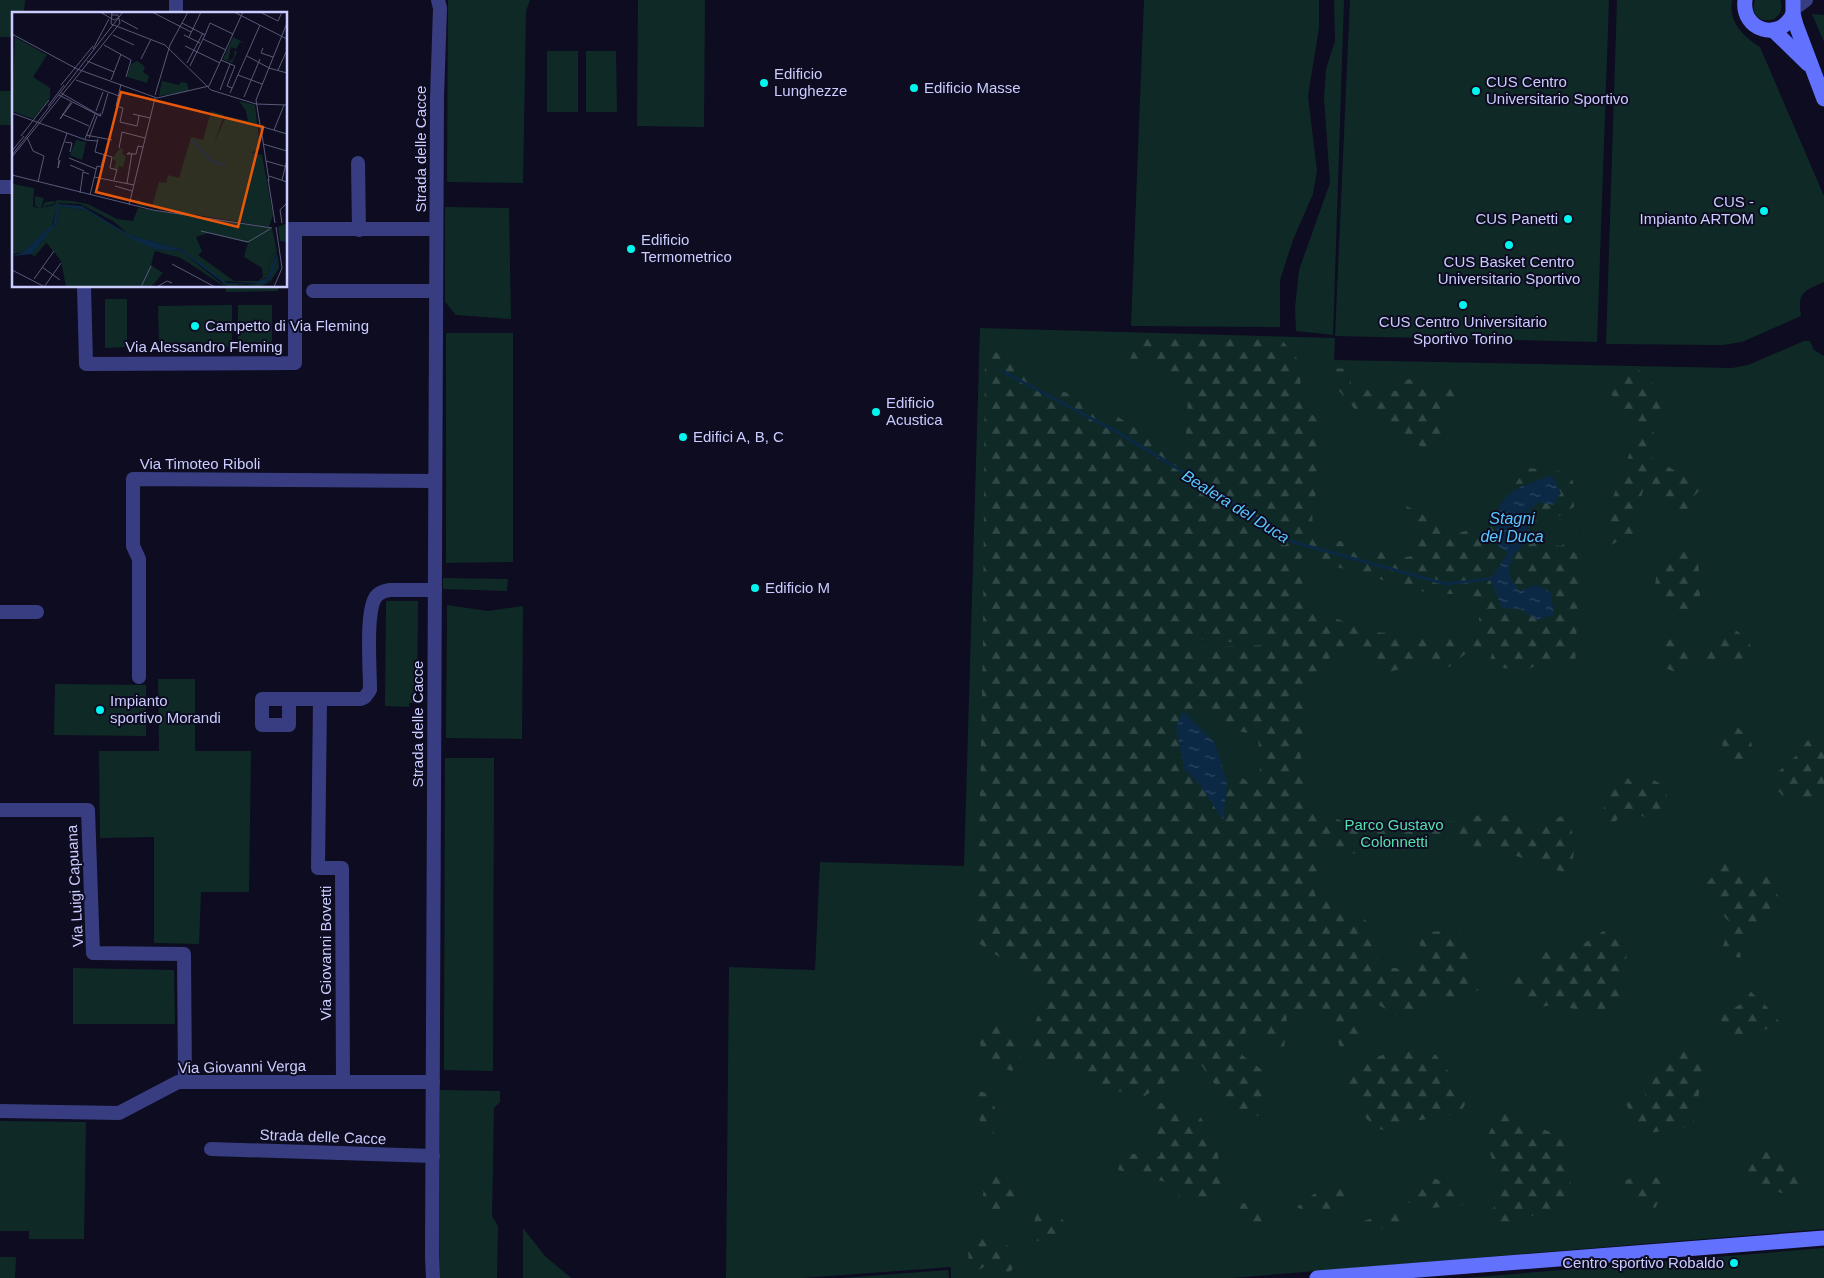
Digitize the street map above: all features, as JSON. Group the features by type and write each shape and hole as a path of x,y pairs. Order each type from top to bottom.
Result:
{"street":[{"path":"1745,0 1744,7 1752,24 1759,28 1773,30 1787,23 1796,6"},
{"name":"Strada delle Cacce","path":"434,1278 436,229 440,3"},
{"path":"1796,6 1810,65 1824,99"},
{"path":"1773,30 1810,65"},
{"path":"358,163 359,230"},
{"name":"Via Alessandro Fleming","path":"84,288 86,364 295,363 291,229 436,229"},
{"path":"313,291 436,291"},
{"name":"Via Timoteo Riboli","path":"139,677 139,559 133,546 133,479 435,481"},
{"path":"289,699 361,699 368,694 370,690 370,614 377,594 390,590 435,590"},
{"path":"0,612 37,612"},
{"name":"Via Giovanni Bovetti","path":"320,700 318,868 342,868 343,1082"},
{"name":"Via Luigi Capuana","path":"0,810 88,810 93,953 184,954 185,1081"},
{"name":"Via Giovanni Verga","path":"0,1111 119,1113 172,1083 185,1081 433,1082"},
{"name":"Strada delle Cacce","path":"211,1149 433,1156"},
{"path":"1317,1278 1824,1238"}],"green space":[{"path":"0,0 25,0 24,12 12,12 12,37 0,37"},
{"path":"448,0 530,0 526,11 523,183 447,182"},
{"path":"638,0 705,0 704,127 637,126"},
{"path":"1144,0 1319,0 1319,28 1308,96 1317,171 1313,194 1293,240 1280,280 1280,327 1131,326"},
{"path":"1334,0 1344,0 1333,335 1296,331 1295,308 1299,270 1330,183 1324,98 1326,69 1335,41"},
{"name":"CUS Centro Universitario Sportivo","path":"1350,0 1609,0 1597,342 1335,336"},
{"path":"1617,0 1732,0 1732,15 1738,28 1760,47 1824,196 1824,282 1803,293 1800,302 1801,316 1742,342 1723,345 1606,344"},
{"path":"1755,0 1780,0 1781,9 1773,19 1761,19 1756,15 1754,9"},
{"path":"1812,14 1824,15 1824,42"},
{"path":"547,51 578,51 578,112 547,112"},
{"path":"586,51 616,51 617,112 586,112"},
{"path":"0,91 12,91 12,125 0,125"},
{"path":"445,207 509,208 511,319 456,315 445,302"},
{"path":"225,288 278,288 278,291 226,292"},
{"path":"105,299 127,299 127,347 105,348"},
{"name":"Campetto di Via Fleming","path":"232,305 232,347 159,348 158,306"},
{"name":"Campetto di Via Fleming","path":"238,305 272,305 272,349 238,349"},
{"name":"Parco Gustavo Colonnetti","path":"980,328 1335,338 1334,360 1732,368 1748,365 1804,341 1810,341 1814,350 1824,356 1824,1229 1232,1278 951,1278 951,1267 803,1278 726,1278 729,967 815,970 820,862 964,866"},
{"path":"446,333 513,333 513,562 446,563"},
{"path":"1139,337 1282,340 1299,361 1302,407 1317,418 1316,492 1312,512 1313,530 1319,536 1406,557 1419,555 1406,506 1430,518 1454,534 1477,528 1499,506 1494,527 1497,545 1508,553 1490,580 1502,608 1520,609 1538,620 1536,585 1519,591 1512,583 1509,564 1527,537 1530,510 1538,502 1528,483 1508,494 1527,468 1560,471 1573,481 1574,507 1543,526 1540,543 1561,546 1577,533 1579,573 1575,668 1546,659 1526,671 1488,666 1493,651 1469,651 1449,667 1427,661 1389,672 1373,656 1340,649 1326,661 1308,692 1300,750 1308,804 1343,822 1455,821 1492,812 1543,825 1570,812 1574,851 1571,875 1505,852 1465,848 1450,835 1404,848 1361,854 1322,850 1314,880 1315,895 1331,904 1357,912 1376,931 1378,966 1417,971 1426,958 1414,932 1457,931 1468,940 1470,965 1484,988 1458,999 1420,998 1415,1026 1377,1004 1363,1010 1357,1042 1341,1051 1329,1010 1287,1016 1284,1050 1247,1022 1242,1055 1266,1073 1259,1116 1233,1111 1200,1063 1191,1059 1178,1074 1143,1097 1105,1088 1072,1058 1055,1064 1031,1049 1036,1020 1050,991 977,942 983,646 985,351 1006,354 1042,382 1110,412 1164,446 1185,454 1188,396 1165,364 1129,362","holes":["1302,557 1432,594 1463,594 1481,599 1479,620 1489,638 1370,632 1310,608 1298,567","1271,636 1284,637 1282,647 1272,645 1187,647 1193,639 1242,643","1205,708 1226,730 1258,734 1261,792 1241,777 1227,782 1223,819 1200,785 1184,769 1176,727 1183,711 1194,721"]},
{"path":"1329,368 1351,369 1351,390 1400,391 1400,382 1410,379 1431,391 1458,387 1464,396 1451,399 1446,412 1442,444 1424,449 1378,412 1357,412 1335,386"},
{"path":"1639,370 1674,404 1646,418 1654,433 1653,458 1639,504 1634,533 1609,546 1608,504 1614,495 1630,452 1641,441 1623,410 1611,394 1622,374"},
{"path":"1665,465 1697,483 1699,491 1692,498 1684,499 1691,509 1677,518 1662,497 1651,494 1648,486"},
{"path":"1664,549 1698,554 1700,596 1690,625 1655,586 1657,569"},
{"path":"443,578 508,579 507,591 443,589"},
{"path":"386,601 418,601 417,703 409,703 409,707 385,706"},
{"path":"447,605 488,611 523,606 522,739 446,738"},
{"path":"1731,627 1747,638 1755,655 1747,658 1690,663 1681,674 1665,668 1662,642 1677,637 1694,649 1713,641"},
{"path":"158,679 195,679 195,751 251,751 249,892 201,892 199,944 154,943 154,837 100,838 99,751 159,751"},
{"name":"Impianto sportivo Morandi","path":"55,684 146,685 146,736 54,735"},
{"path":"1733,722 1751,742 1754,755 1744,763 1733,763 1725,754 1719,733"},
{"path":"1813,733 1824,754 1824,800 1800,803 1782,795 1769,780 1797,755"},
{"path":"445,758 494,758 493,1071 444,1070"},
{"path":"1628,778 1637,790 1643,787 1649,779 1656,781 1665,789 1668,807 1665,819 1647,818 1624,809 1614,824 1601,820 1606,800 1606,782"},
{"path":"1726,849 1750,876 1772,868 1778,897 1757,928 1747,932 1740,958 1721,953 1730,923 1701,889 1717,872"},
{"path":"1605,930 1613,932 1627,950 1623,998 1598,1016 1556,1004 1531,1009 1494,979 1529,976 1540,968 1519,951 1534,948 1564,956"},
{"path":"73,968 174,970 175,1024 73,1024"},
{"path":"1749,990 1781,1024 1730,1042 1720,1016 1741,1004"},
{"path":"976,1025 1006,1025 1018,1037 1022,1054 1012,1071 984,1061"},
{"path":"1404,1045 1436,1055 1468,1097 1461,1113 1415,1121 1398,1134 1376,1128 1363,1115 1346,1082 1349,1070"},
{"path":"1687,1047 1707,1050 1693,1126 1643,1134 1623,1099 1647,1100 1641,1081 1656,1074"},
{"path":"440,1090 500,1091 500,1102 494,1108 492,1216 498,1226 497,1278 439,1278"},
{"path":"976,1090 989,1094 997,1113 993,1134 981,1130"},
{"path":"1158,1101 1176,1112 1199,1115 1216,1142 1224,1194 1201,1200 1180,1202 1177,1189 1166,1182 1118,1170 1123,1153 1160,1156 1162,1145 1153,1122"},
{"path":"1500,1112 1565,1138 1571,1187 1562,1212 1523,1217 1502,1236 1487,1221 1500,1195 1487,1137"},
{"path":"0,1121 86,1122 84,1239 29,1239 29,1231 0,1231"},
{"path":"1749,1150 1782,1154 1801,1177 1794,1196 1778,1192 1761,1194 1742,1180"},
{"path":"985,1172 998,1175 1015,1195 991,1218 982,1210"},
{"path":"1645,1172 1664,1181 1663,1195 1655,1208 1633,1199 1624,1181"},
{"path":"1423,1176 1453,1183 1463,1205 1431,1208 1406,1202"},
{"path":"1346,1178 1351,1190 1340,1213 1307,1214 1297,1207 1314,1194"},
{"path":"1259,1200 1266,1216 1262,1236 1246,1220 1236,1205"},
{"path":"1397,1210 1405,1230 1386,1232 1381,1227 1364,1221"},
{"path":"1036,1211 1060,1217 1071,1229 1068,1238 1050,1245 1032,1239"},
{"path":"523,1228 545,1256 571,1278 523,1278"},
{"path":"972,1236 1009,1246 1015,1265 1006,1278 987,1265 970,1275 968,1251"},
{"name":"Centro sportivo Robaldo","path":"1824,1248 1824,1278 1465,1278"},
{"path":"0,1257 16,1257 15,1278 0,1278"},
{"path":"948,1270 949,1278 841,1278"}],"water":[{"name":"Stagni del Duca","path":"1552,475 1561,493 1553,505 1539,502 1530,510 1529,531 1521,547 1513,555 1510,564 1510,577 1519,591 1536,585 1551,592 1554,615 1538,620 1520,609 1502,608 1490,579 1508,553 1497,545 1496,516 1500,505 1506,497 1525,485"},
{"path":"1183,711 1215,743 1227,782 1223,820 1200,785 1184,769 1176,727"}],"waterway":[{"name":"Bealera del Duca","path":"1002,371 1117,432 1293,542 1446,584 1490,579"}],"place":[{"name":"Edificio Lunghezze","path":"764,83"},
{"name":"Edificio Masse","path":"914,88"},
{"name":"CUS Centro Universitario Sportivo","path":"1476,91"},
{"name":"CUS - Impianto ARTOM","path":"1764,211"},
{"name":"CUS Panetti","path":"1568,219"},
{"name":"CUS Basket Centro Universitario Sportivo","path":"1509,245"},
{"name":"Edificio Termometrico","path":"631,249"},
{"name":"CUS Centro Universitario Sportivo Torino","path":"1463,305"},
{"name":"Campetto di Via Fleming","path":"195,326"},
{"name":"Edificio Acustica","path":"876,412"},
{"name":"Edifici A, B, C","path":"683,437"},
{"name":"Edificio M","path":"755,588"},
{"name":"Impianto sportivo Morandi","path":"100,710"},
{"name":"Centro sportivo Robaldo","path":"1734,1263"}]}
